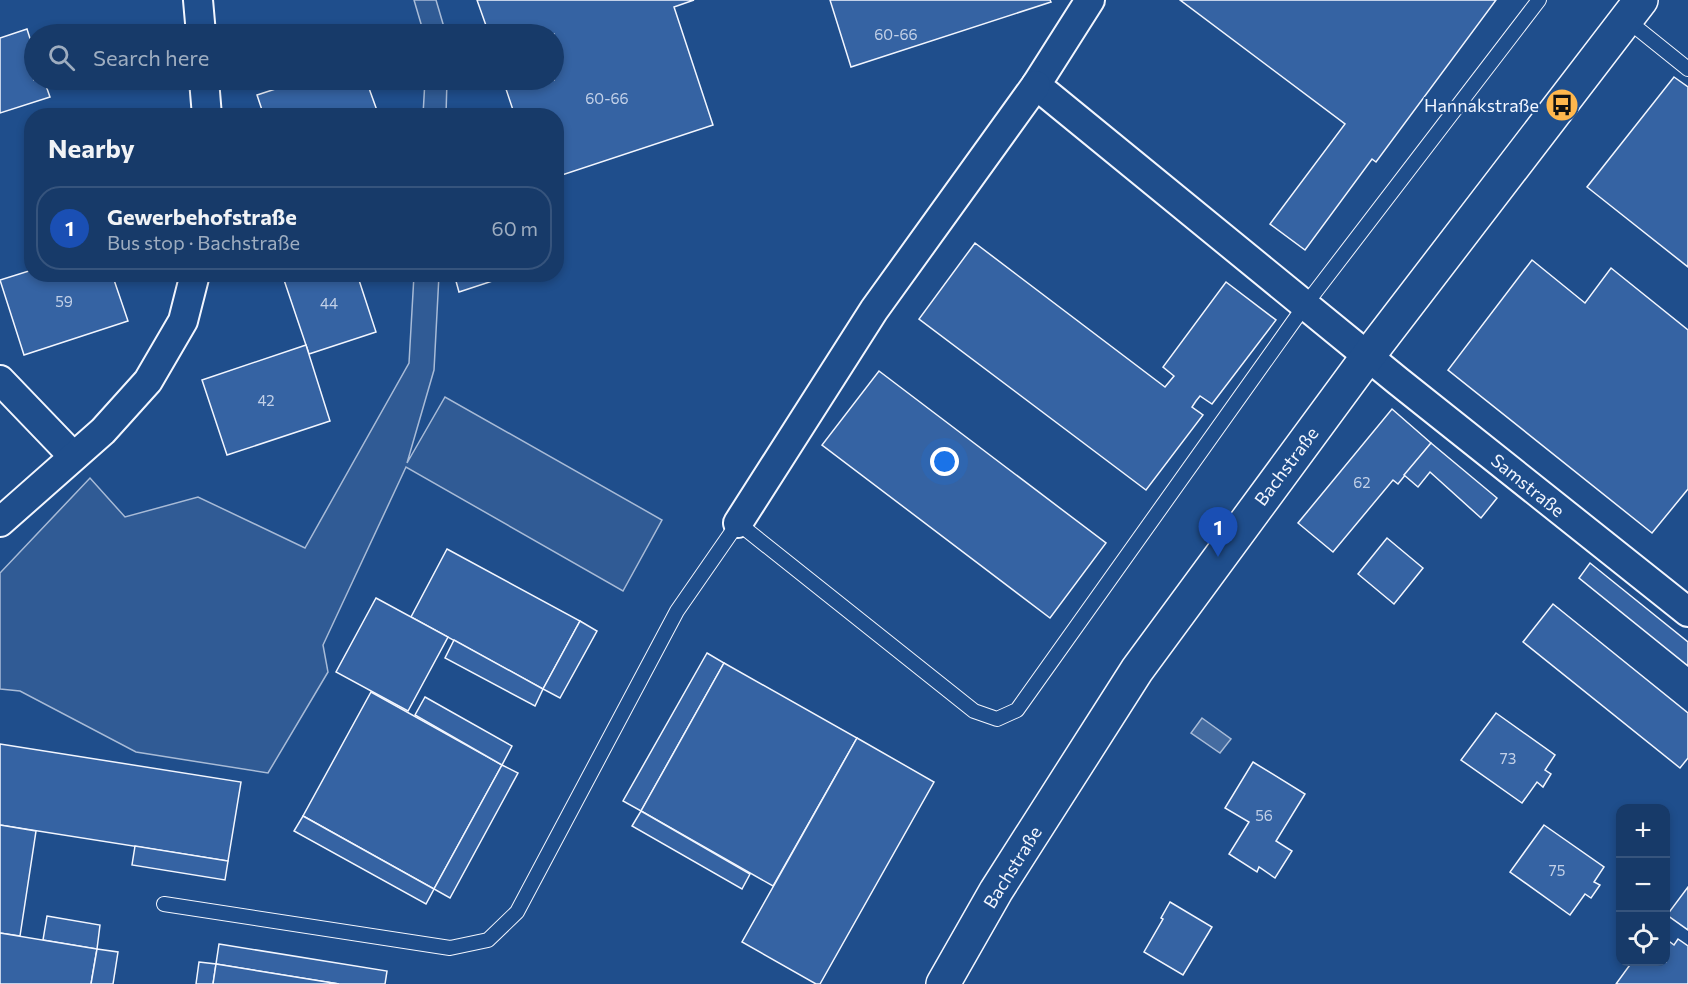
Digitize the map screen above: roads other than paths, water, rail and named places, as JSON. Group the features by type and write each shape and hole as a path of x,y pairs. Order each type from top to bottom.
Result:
{"street":[{"path":"198,0 200,24"},
{"path":"738,523 874,310 1036,86 1090,0"},
{"name":"Bachstraße","path":"943,984 996,891 1137,670 1368,356 1634,10"},
{"name":"Samstraße","path":"1036,86 1688,612"},
{"path":"205,90 206,108"},
{"path":"0,522 103,431 148,381 183,321 193,282"},
{"path":"0,380 73,456"}],"lane":[{"path":"164,903 450,948 488,940 517,912 677,611 738,523 974,711 997,719 1017,710 1306,304 1539,0"},
{"path":"1634,10 1688,69"}],"place":[{"name":"Hannakstraße","path":"1562,105"},
{"name":"Gewerbehofstraße","path":"1218,557"}]}
